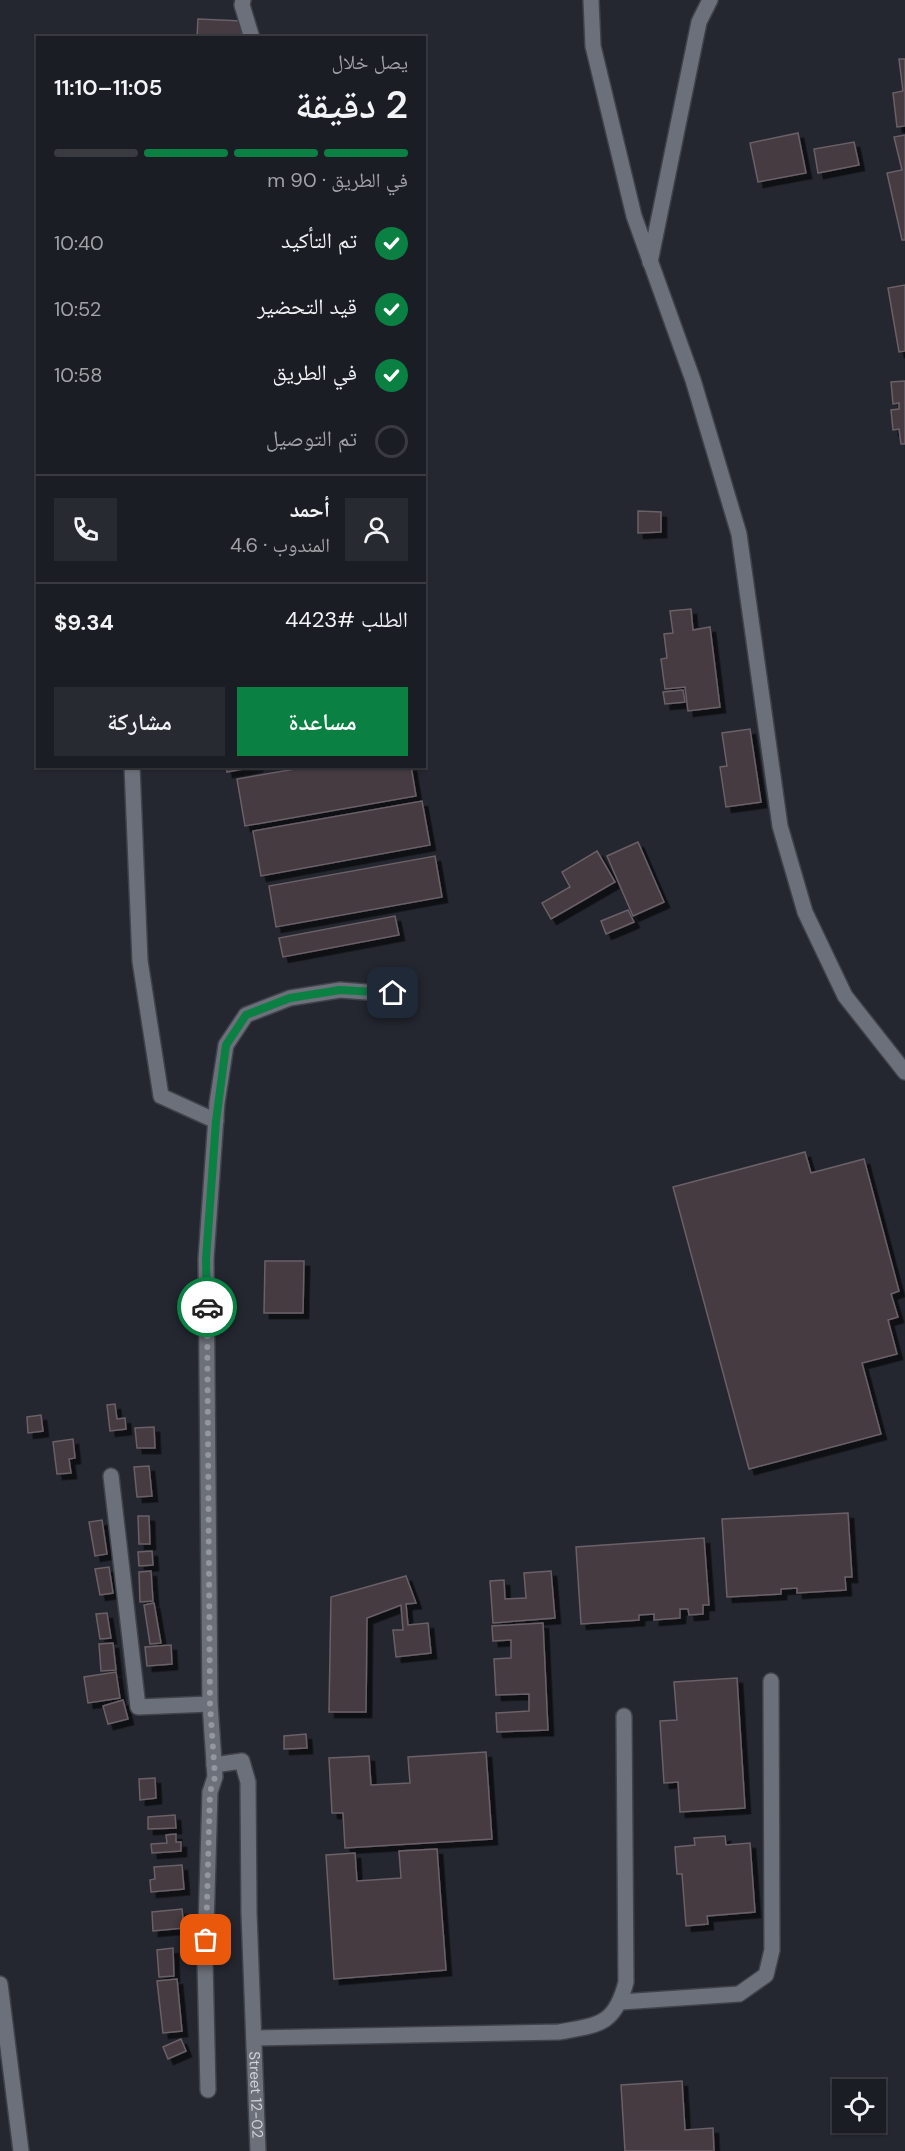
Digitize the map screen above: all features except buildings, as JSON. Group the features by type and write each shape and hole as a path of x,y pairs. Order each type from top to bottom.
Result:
{"street":[{"path":"243,0 242,5 251,36"},
{"path":"591,0 593,46 634,216 693,380 739,534 780,826 805,912 845,996 905,1072"},
{"path":"650,262 699,22 710,0"},
{"path":"132,768 140,961 161,1096 216,1121"},
{"path":"208,2090 205,1961 210,1792 215,1777 210,1704 206,1259 216,1121 226,1045 246,1015 290,998 340,990 393,993"},
{"path":"111,1476 138,1707 210,1704"},
{"path":"621,2002 739,1994 766,1975 772,1950 771,1682"},
{"path":"254,2038 559,2031 591,2026 610,2017 621,2002 626,1982 624,1716"},
{"name":"Street 12-02","path":"214,1765 243,1761 248,1782 258,2151"},
{"path":"0,1984 21,2151"}],"way so far":[{"path":"206,1940 210,1792 215,1777 210,1704 207,1307"}],"route":[{"path":"207,1307 206,1259 217,1103 226,1045 246,1015 290,998 340,990 393,993"}]}
